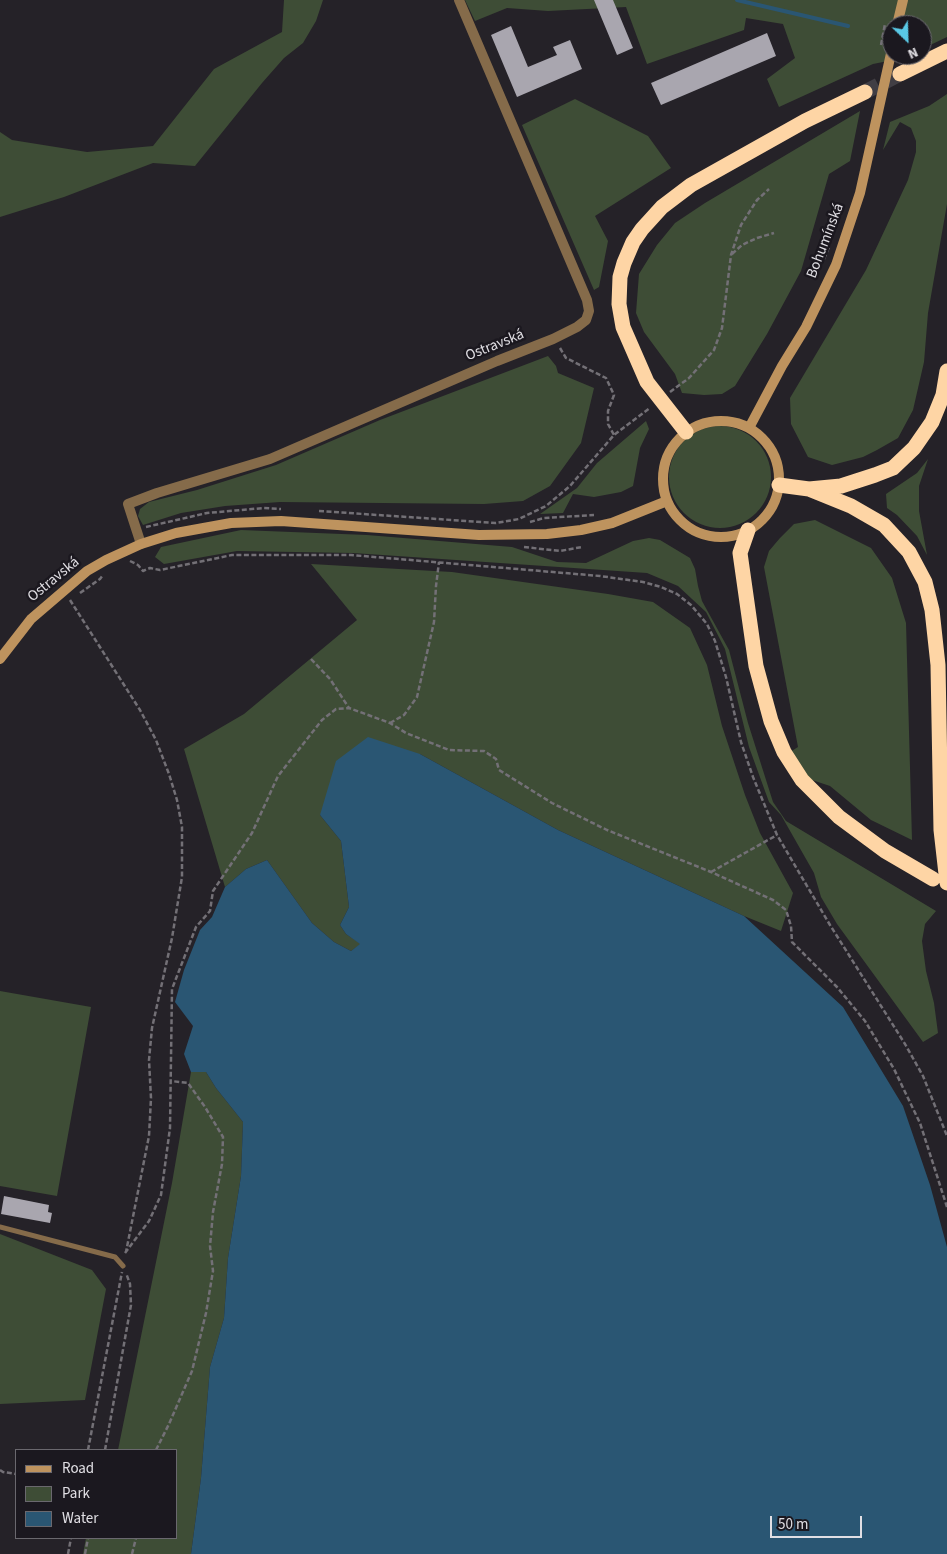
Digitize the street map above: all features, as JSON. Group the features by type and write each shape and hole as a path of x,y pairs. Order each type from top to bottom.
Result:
{"highway":[{"path":"900,74 947,51"},
{"path":"686,432 647,382 628,342 619,311 620,277 624,263 637,236 662,207 691,185 805,121 866,92"},
{"path":"779,485 809,489 841,486 880,474 899,463 919,442 932,422 943,396 947,371"},
{"path":"748,530 740,553 756,666 771,721 784,752 802,780 839,817 885,851 940,881 938,665 934,624 925,582 909,552 884,525 851,506 809,489"}],"main road":[{"path":"900,15 903,0"},
{"name":"Bohumínská","path":"749,428 806,326 836,265 853,215 888,65"},
{"path":"717,421 728,421 749,428 762,438 772,452 778,468 779,485 775,501 766,515 748,530 728,536 717,537 701,533 687,526 679,519 667,501 663,485 664,468 674,444 686,432 696,426 717,421"},
{"name":"Ostravská","path":"0,659 31,619 57,595 93,567 141,544 196,528 248,522 281,522 479,535 548,534 581,530 612,523 667,501"}],"street":[{"name":"Ostravská","path":"141,544 128,504 157,493 270,459 497,361 553,339 584,323 588,317 589,307 459,0"}],"lane":[{"path":"0,1227 115,1257 123,1266"}],"path":[{"path":"679,386 689,378 714,350 722,328 731,255 741,226 757,200 769,189"},
{"path":"731,255 742,245 774,233"},
{"path":"553,339 566,358 606,378 614,395 608,411 608,424 614,435"},
{"path":"314,511 496,523 519,519 546,506 570,486 614,435 644,412"},
{"path":"137,531 145,527 207,513 264,508 284,509"},
{"path":"528,523 544,518 603,514"},
{"path":"520,546 560,551 582,547"},
{"path":"126,561 131,561 138,565 143,571 150,568 160,570 232,555 350,555 600,576 642,582 677,594 707,624 715,641 726,677 741,742 777,835 830,925 905,1044 923,1076 947,1136"},
{"path":"390,723 404,715 416,697 434,622 436,586 440,562"},
{"path":"87,588 106,572"},
{"path":"70,600 140,710 156,740 174,791 182,827 183,852 182,877 172,938 152,1028 149,1060 151,1098 149,1136 88,1449"},
{"path":"311,659 330,679 349,708"},
{"path":"125,1253 149,1221 161,1196 170,1128 172,989 196,927 210,910 213,891 252,833 278,776 322,720 336,709 349,708 390,723 406,733 449,750 484,751 496,759 499,770 552,803 607,830 711,872 773,900 786,910 791,926 792,942 837,987 865,1021 894,1069 920,1123 947,1207"},
{"path":"711,872 777,835"},
{"path":"156,1449 192,1371 206,1313 213,1271 210,1246 212,1212 222,1164 223,1138 205,1107 188,1083 171,1081"},
{"path":"105,1449 132,1305 130,1284 123,1266"},
{"path":"0,1470 15,1474"},
{"path":"68,1554 71,1539"},
{"path":"85,1554 88,1539"},
{"path":"132,1554 136,1539"}],"green space":[{"path":"284,0 323,0 316,21 303,43 284,58 262,83 195,166 153,163 64,197 0,217 0,132 12,140 87,152 153,146 214,69 282,32"},
{"path":"465,0 947,0 947,37 932,44 932,15 882,15 882,62 873,64 779,107 767,79 795,58 783,24 746,18 744,30 647,64 626,7 548,11 507,8 475,21"},
{"path":"947,94 947,204 928,313 924,362 913,410 898,438 863,457 832,465 808,457 791,424 790,398 866,270 908,180 916,152 916,141 911,128 900,122 883,150 890,122 929,106"},
{"path":"575,99 648,136 671,168 595,216 608,241 599,287 594,290 522,125"},
{"path":"860,111 850,161 829,174 801,271 767,334 735,386 722,394 682,393 675,374 644,332 636,313 639,274 657,245 675,223 705,203"},
{"path":"548,356 556,366 558,373 594,388 581,443 550,486 523,501 484,504 280,502 225,506 181,513 143,525 138,516 140,509 149,502 197,490 276,465 380,420"},
{"path":"646,421 649,429 640,448 633,486 621,492 594,497 573,494 563,513 540,514 577,488 597,463"},
{"path":"720,426 739,430 756,441 767,458 771,477 767,496 756,513 739,524 720,528 701,524 684,513 673,496 669,477 673,458 684,441 701,430"},
{"path":"928,459 919,486 919,511 927,555 917,536 897,515 887,508 886,494 917,473"},
{"path":"815,520 871,548 892,578 906,623 912,840 871,820 830,786 806,778 790,752 798,747 764,567 769,551 794,524"},
{"path":"241,530 367,535 512,547 557,562 586,563 633,541 649,538 660,540 690,558 695,569 702,601 729,650 748,723 773,802 786,821 936,911 925,924 922,941 938,1033 923,1042 837,924 821,897 814,873 781,815 769,802 749,747 725,649 706,612 678,586 647,573 353,553 237,551 164,564 155,557 161,547"},
{"path":"311,564 452,572 608,594 653,602 690,628 707,665 722,726 745,795 760,833 793,893 781,931 744,916 558,830 420,754 320,815 341,841 349,907 340,925 346,934 361,944 351,951 334,942 312,923 267,860 246,869 225,887 184,749 244,714 357,620"},
{"path":"0,991 91,1007 57,1196 0,1186"},
{"path":"191,1072 206,1072 243,1122 241,1176 228,1258 224,1318 210,1367 201,1478 191,1554 83,1554 86,1539 178,1539 178,1449 118,1449 172,1183"},
{"path":"0,1234 92,1270 106,1289 85,1400 0,1404"}],"water":[{"path":"368,737 420,754 558,830 744,916 843,1007 903,1106 930,1185 947,1247 947,1554 191,1554 201,1478 210,1367 224,1318 228,1258 241,1176 243,1122 206,1072 191,1072 184,1054 193,1026 175,1002 184,970 200,930 212,917 225,887 246,869 267,860 312,923 334,942 351,951 360,944 346,934 340,925 349,907 341,841 320,815 336,761"}],"building":[{"path":"594,0 613,0 633,48 617,55"},
{"path":"511,26 528,67 557,55 553,47 570,40 582,69 517,97 491,35"},
{"path":"767,33 776,56 661,105 651,83"},
{"path":"4,1196 49,1205 48,1212 52,1213 50,1223 1,1214"}],"waterway":[{"path":"737,0 848,26"}],"tunnel":[{"path":"865,92 900,74"}]}
